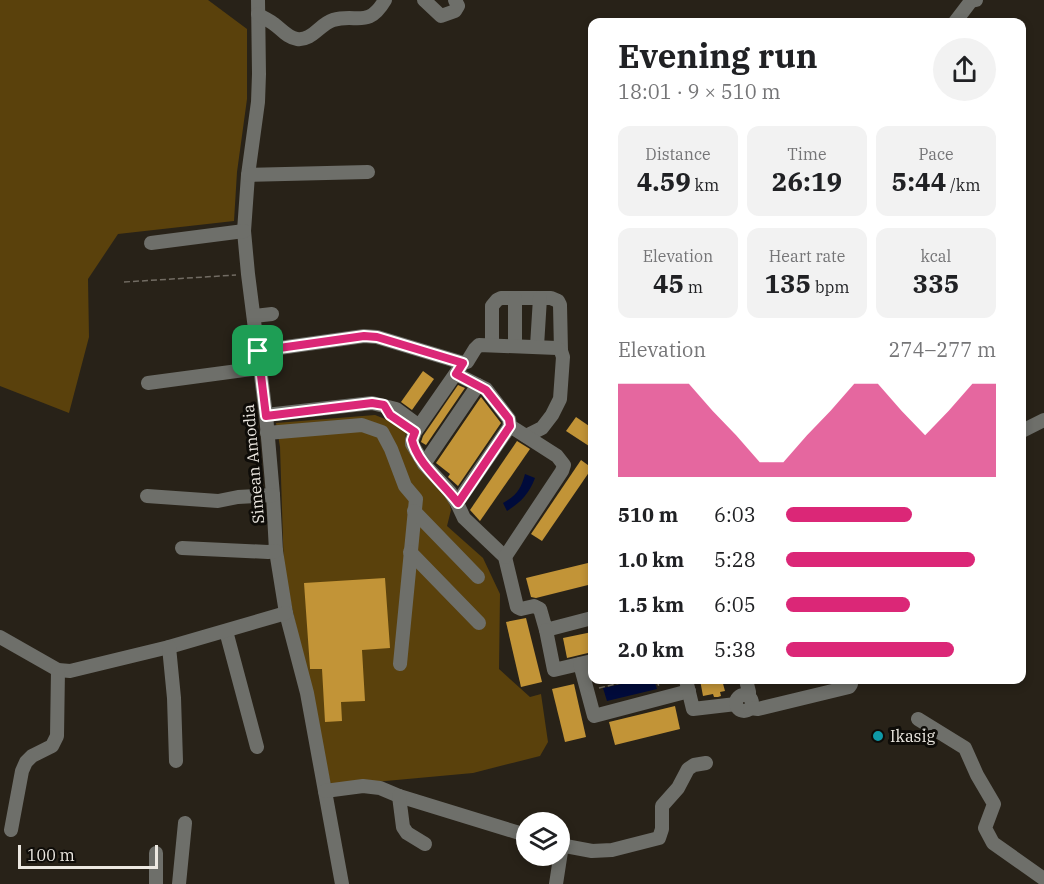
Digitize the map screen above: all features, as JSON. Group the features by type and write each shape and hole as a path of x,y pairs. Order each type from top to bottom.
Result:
{"street":[{"name":"Simean Amodia","path":"258,0 258,102 248,175 244,231 248,274 266,416 276,551 286,613 307,693 342,884"},
{"path":"258,14 295,39 306,39 331,20 368,18 376,14 385,0"},
{"path":"424,0 441,16 455,11 458,6 455,0"},
{"path":"958,18 971,1 976,0"},
{"path":"248,175 368,172"},
{"path":"151,243 244,231"},
{"path":"492,345 492,306 497,300 501,298 552,298 558,301 563,357 560,399 542,428 526,436"},
{"path":"515,298 515,346"},
{"path":"537,346 540,298"},
{"path":"254,316 272,314"},
{"path":"258,351 343,338 377,337 460,368 478,386 486,390 509,419 510,426 458,503"},
{"path":"561,351 557,348 537,346 479,345 417,429 412,444 424,464 458,503 464,518 505,557 517,607 521,609 534,606 540,609 554,670 586,662 588,691 594,716 688,685 693,709 736,704 738,698 743,695 758,709 849,687 851,684"},
{"path":"148,383 260,368"},
{"path":"424,464 478,386"},
{"path":"266,416 372,403 384,405 390,415 417,429"},
{"path":"1026,429 1044,420"},
{"path":"267,433 362,425 382,432 405,486 416,499 400,664"},
{"path":"505,557 564,465 557,456 510,426"},
{"path":"539,445 542,428"},
{"path":"147,496 218,501 238,497 273,495"},
{"path":"414,511 477,577"},
{"path":"182,548 276,551"},
{"path":"410,552 479,623"},
{"path":"0,637 58,670 70,671 169,647 286,613"},
{"path":"546,630 588,619"},
{"path":"226,631 257,747"},
{"path":"169,647 174,698 176,761"},
{"path":"11,830 22,771 26,762 32,756 52,746 57,736 58,670"},
{"path":"747,684 749,703"},
{"path":"918,719 965,748 994,804 985,828 993,843 1044,879"},
{"path":"570,847 592,851 612,850 659,838 662,829 662,806 678,788 688,769 694,765 706,763"},
{"path":"325,791 363,786 380,788 516,832"},
{"path":"399,796 403,828 406,833 426,844"},
{"path":"179,884 185,823"},
{"path":"156,853 156,884"},
{"path":"556,884 558,866"}],"path":[{"path":"124,282 248,274"},
{"path":"588,691 617,684"}],"shaded area":[{"path":"0,0 208,0 247,29 247,99 237,172 234,221 118,234 88,279 89,337 69,413 0,386"},
{"path":"375,415 390,421 406,432 405,444 449,502 451,510 447,526 483,558 500,594 499,669 530,697 541,694 548,742 540,756 473,773 331,786 284,571 280,447 276,423"},
{"path":"525,474 535,478 533,484 524,497 507,511 503,503 518,491"},
{"path":"622,684 655,684 657,689 607,701 603,688"}],"building":[{"path":"423,371 434,379 412,410 401,402"},
{"path":"458,385 465,388 426,445 421,442 423,436"},
{"path":"481,397 501,423 458,486 448,477 450,474 436,463"},
{"path":"576,417 588,425 588,445 566,431"},
{"path":"517,441 530,449 480,521 470,510"},
{"path":"581,460 588,465 588,474 542,541 531,534"},
{"path":"588,563 588,585 536,598 531,597 526,578"},
{"path":"385,578 390,648 362,650 365,701 341,702 342,721 325,722 322,669 310,669 304,583"},
{"path":"526,618 542,682 521,687 506,622"},
{"path":"588,633 588,653 567,658 563,638"},
{"path":"574,684 586,737 565,742 552,689"},
{"path":"701,684 723,684 725,691 720,692 721,696 714,697 713,694 703,696"},
{"path":"675,706 680,729 615,745 609,722"}],"place":[{"name":"Ikasig","path":"878,736"}],"route":[{"path":"377,337 463,363 456,374 486,390 509,419 510,426 458,503 424,464 414,448 412,440 415,432 390,415 384,405 372,403 266,416 258,351 343,338 377,337"}]}
